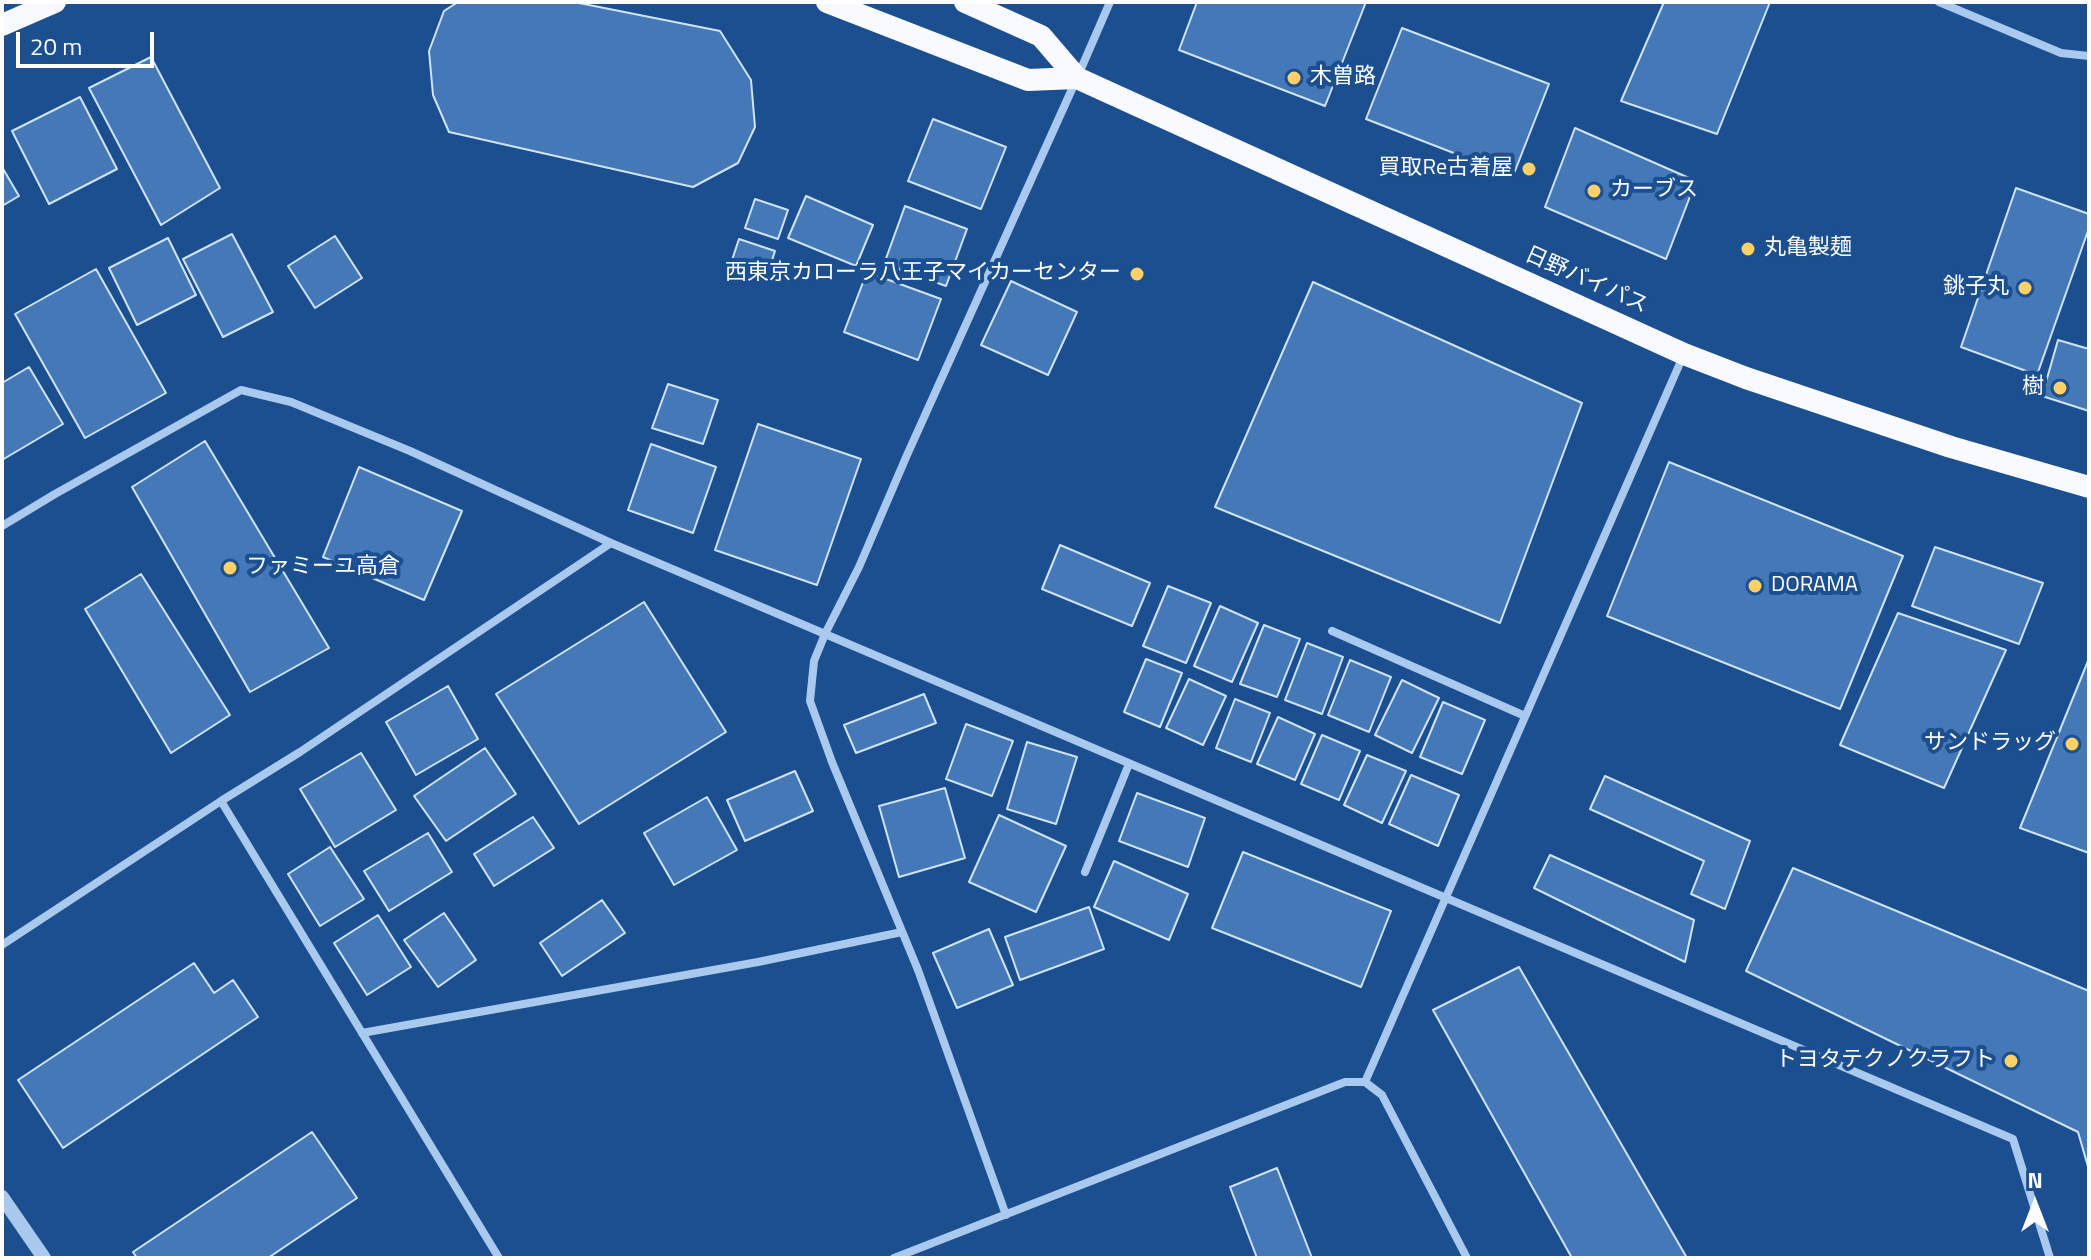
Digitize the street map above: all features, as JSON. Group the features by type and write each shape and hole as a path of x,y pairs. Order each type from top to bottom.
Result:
{"highway":[{"path":"2,25 55,2"},
{"name":"日野バイパス","path":"827,2 1028,80 1077,78"},
{"name":"日野バイパス","path":"965,2 1041,36 1077,78 1684,354 1937,443 2089,487"}],"street":[{"path":"1006,1215 902,932 810,701 814,661 825,634 859,567 1110,2"},
{"path":"1939,2 2061,53 2089,56"},
{"path":"1365,1082 1684,354"},
{"path":"2,526 241,390 291,402 410,451 611,543 2013,1139 2050,1258"},
{"path":"2,945 300,752 611,543"},
{"path":"1332,631 1525,716"},
{"path":"1085,872 1129,764"},
{"path":"221,801 499,1258"},
{"path":"362,1033 758,962 902,932"},
{"path":"894,1258 1345,1082 1365,1082 1382,1095 1467,1258"},
{"path":"2,1197 44,1258"}],"building":[{"path":"458,2 574,2 720,31 751,80 755,127 738,163 693,187 449,132 433,95 429,51 444,11"},
{"name":"木曽路","path":"1197,2 1366,2 1325,106 1179,50"},
{"path":"1664,2 1770,2 1717,134 1621,101"},
{"path":"1402,28 1549,84 1513,176 1366,119"},
{"path":"151,57 220,188 161,225 89,88"},
{"path":"80,97 117,169 49,204 12,131"},
{"path":"933,119 1006,147 981,209 908,181"},
{"path":"1575,128 1696,181 1666,259 1545,207"},
{"path":"2,167 19,196 2,206"},
{"name":"銚子丸","path":"2016,188 2089,214 2089,228 2037,375 1961,347"},
{"path":"806,196 873,225 856,266 788,238"},
{"path":"755,199 788,210 778,239 745,228"},
{"path":"905,206 967,229 946,286 884,264"},
{"path":"232,234 273,312 223,337 183,259"},
{"path":"335,236 362,278 315,308 288,266"},
{"path":"168,238 196,295 137,325 109,268"},
{"path":"739,239 775,251 765,282 729,269"},
{"path":"96,269 166,393 85,438 15,314"},
{"path":"867,272 941,299 918,360 844,332"},
{"path":"1011,281 1077,312 1048,375 981,345"},
{"path":"1313,282 1582,403 1500,623 1215,507"},
{"path":"2058,340 2089,349 2089,411 2042,396"},
{"path":"29,367 63,424 2,460 2,383"},
{"path":"668,384 718,400 703,444 652,428"},
{"path":"758,424 861,459 817,585 715,550"},
{"name":"ファミーユ高倉","path":"205,441 329,648 250,692 132,487"},
{"path":"651,444 716,467 693,533 628,510"},
{"name":"DORAMA","path":"1669,462 1903,556 1840,709 1607,616"},
{"path":"359,467 462,511 424,600 323,557"},
{"path":"1060,545 1150,583 1132,626 1042,589"},
{"path":"1935,547 2043,583 2019,644 1912,606"},
{"path":"141,574 230,715 171,753 85,609"},
{"path":"1168,586 1211,603 1186,663 1143,646"},
{"path":"644,602 726,732 579,824 496,694"},
{"path":"1220,606 1258,623 1232,682 1194,666"},
{"path":"1898,613 2006,650 1944,788 1840,745"},
{"path":"1264,625 1300,639 1277,697 1240,684"},
{"path":"1307,643 1343,657 1322,714 1285,700"},
{"path":"1146,659 1182,673 1160,727 1124,712"},
{"path":"1350,660 1391,677 1369,732 1328,715"},
{"name":"サンドラッグ","path":"2089,661 2089,853 2020,828"},
{"path":"1189,679 1226,696 1203,745 1166,728"},
{"path":"1402,680 1439,698 1412,753 1375,735"},
{"path":"448,686 478,739 416,775 386,722"},
{"path":"924,694 936,723 856,753 844,725"},
{"path":"1235,699 1270,713 1251,762 1216,748"},
{"path":"1443,702 1485,720 1462,774 1420,757"},
{"path":"1278,717 1315,734 1295,780 1257,764"},
{"path":"966,724 1013,741 992,796 946,779"},
{"path":"1322,735 1360,751 1339,800 1301,784"},
{"path":"1027,742 1077,757 1056,824 1007,809"},
{"path":"485,748 516,794 446,841 414,796"},
{"path":"361,753 396,810 335,847 300,789"},
{"path":"1367,755 1406,771 1382,823 1344,805"},
{"path":"795,771 813,811 745,841 727,800"},
{"path":"1411,775 1459,795 1438,846 1389,824"},
{"path":"1605,776 1750,841 1725,909 1691,894 1704,861 1590,809"},
{"path":"945,788 965,858 899,877 879,806"},
{"path":"1137,793 1205,818 1188,867 1119,841"},
{"path":"707,797 737,850 674,885 644,833"},
{"path":"999,815 1066,846 1036,912 969,882"},
{"path":"533,817 554,848 494,886 474,854"},
{"path":"428,833 452,872 389,911 364,871"},
{"path":"330,847 364,899 320,926 288,874"},
{"path":"1243,852 1391,911 1361,987 1212,928"},
{"path":"1550,855 1694,920 1685,962 1534,888"},
{"path":"1114,861 1188,894 1169,940 1094,907"},
{"name":"トヨタテクノクラフト","path":"1793,868 2089,991 2089,1170 2078,1132 1746,971"},
{"path":"602,900 625,933 562,976 540,943"},
{"path":"1089,907 1104,949 1020,980 1005,937"},
{"path":"444,913 476,960 438,987 404,940"},
{"path":"378,915 411,967 367,995 334,943"},
{"path":"989,929 1013,985 957,1008 933,953"},
{"path":"194,963 214,993 233,980 258,1017 63,1148 18,1080"},
{"path":"1519,967 1687,1258 1572,1258 1433,1010"},
{"path":"312,1132 357,1198 268,1258 137,1258 133,1252"},
{"path":"1277,1168 1312,1258 1257,1258 1230,1187"}],"place":[{"name":"木曽路","path":"1294,78"},
{"name":"買取Re古着屋","path":"1529,169"},
{"name":"カーブス","path":"1594,191"},
{"name":"丸亀製麺","path":"1748,249"},
{"name":"西東京カローラ八王子マイカーセンター","path":"1137,274"},
{"name":"銚子丸","path":"2025,288"},
{"name":"樹","path":"2060,388"},
{"name":"ファミーユ高倉","path":"230,568"},
{"name":"DORAMA","path":"1755,586"},
{"name":"サンドラッグ","path":"2072,744"},
{"name":"トヨタテクノクラフト","path":"2011,1061"}]}
